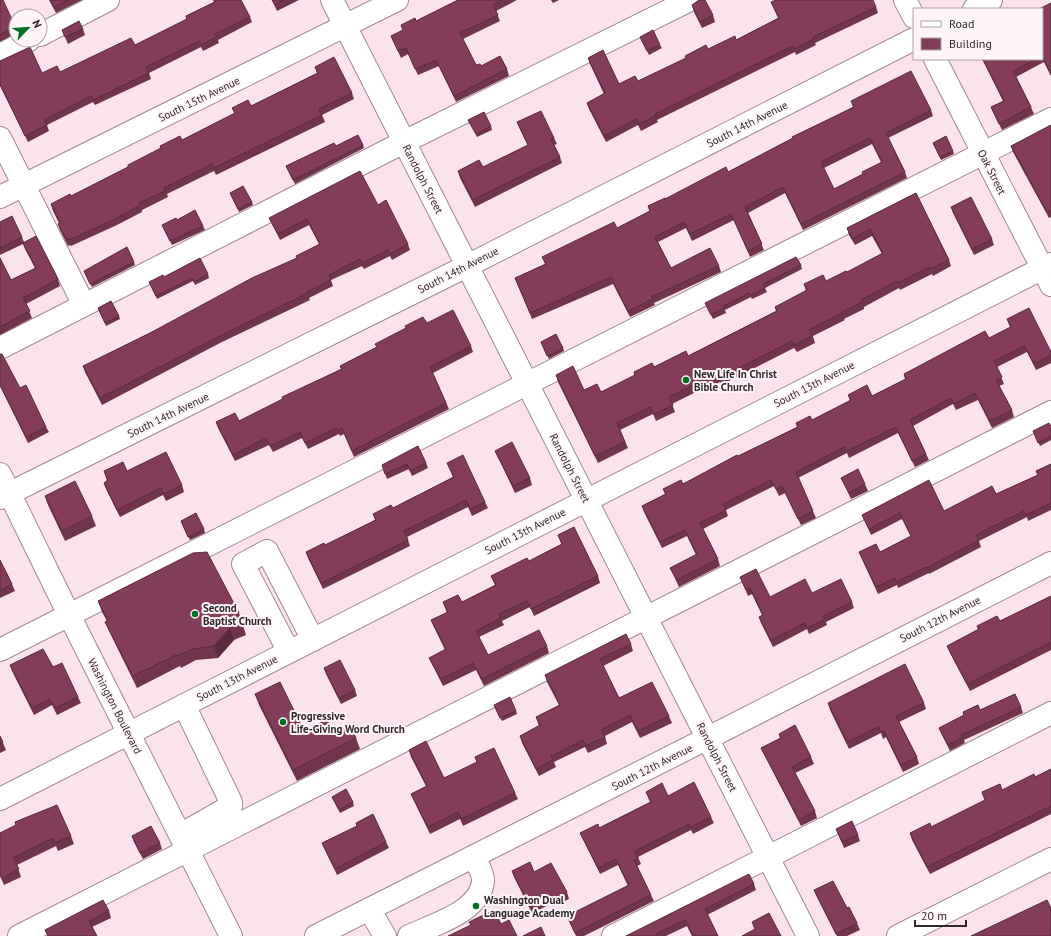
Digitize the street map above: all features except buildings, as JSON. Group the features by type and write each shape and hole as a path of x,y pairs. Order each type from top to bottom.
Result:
{"street":[{"path":"48,30 108,0"},
{"name":"Randolph Street","path":"332,0 808,936"},
{"name":"South 15th Avenue","path":"0,197 397,0"},
{"path":"0,348 404,142 690,0"},
{"path":"905,0 913,15"},
{"path":"976,8 991,0"},
{"name":"South 14th Avenue","path":"5,496 467,266 913,40"},
{"path":"0,55 14,48"},
{"name":"Oak Street","path":"936,60 983,154 1048,272"},
{"path":"0,650 1051,119"},
{"path":"0,138 84,305"},
{"name":"South 13th Avenue","path":"0,799 587,500 1048,272"},
{"path":"19,936 184,843 646,616 1051,412"},
{"name":"Washington Boulevard","path":"0,474 5,496 69,615 231,936"},
{"path":"289,652 243,564 267,551 312,640"},
{"name":"South 12th Avenue","path":"316,936 1051,563"},
{"path":"184,705 231,802 231,806 184,843"},
{"path":"613,936 1051,713"},
{"path":"409,936 464,910 479,896 483,879 474,856"},
{"path":"898,936 1051,859"},
{"path":"369,909 385,936"}],"place":[{"name":"New Life In Christ Bible Church","path":"686,380"},
{"name":"Second Baptist Church","path":"195,614"},
{"name":"Progressive Life-Giving Word Church","path":"283,722"},
{"name":"Washington Dual Language Academy","path":"476,906"}]}
